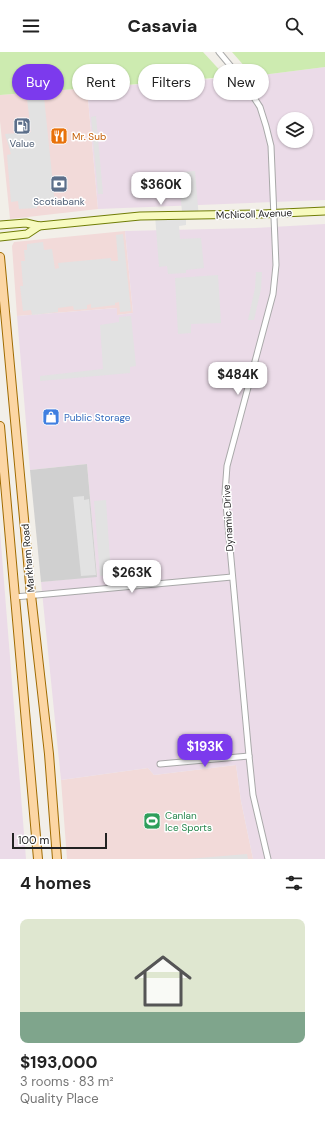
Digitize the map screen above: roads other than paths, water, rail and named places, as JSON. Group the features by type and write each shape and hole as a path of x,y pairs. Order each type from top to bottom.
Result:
{"main road":[{"name":"McNicoll Avenue","path":"0,225 26,223 38,226 140,216 273,214 325,211"},
{"name":"McNicoll Avenue","path":"0,237 27,234 38,226"},
{"name":"Markham Road","path":"0,257 31,595 48,744 57,859"},
{"name":"Markham Road","path":"0,426 38,859"}],"street":[{"name":"Dynamic Drive","path":"219,52 244,82 260,108 266,126 270,146 276,265 273,294 227,466 225,504 253,794 268,859"},
{"path":"15,597 232,577"},
{"path":"160,764 249,756"}],"place":[{"name":"Value","path":"22,126"},
{"name":"Mr. Sub","path":"59,136"},
{"name":"Scotiabank","path":"59,184"},
{"name":"Public Storage","path":"51,417"},
{"name":"Canlan Ice Sports","path":"152,821"}]}
